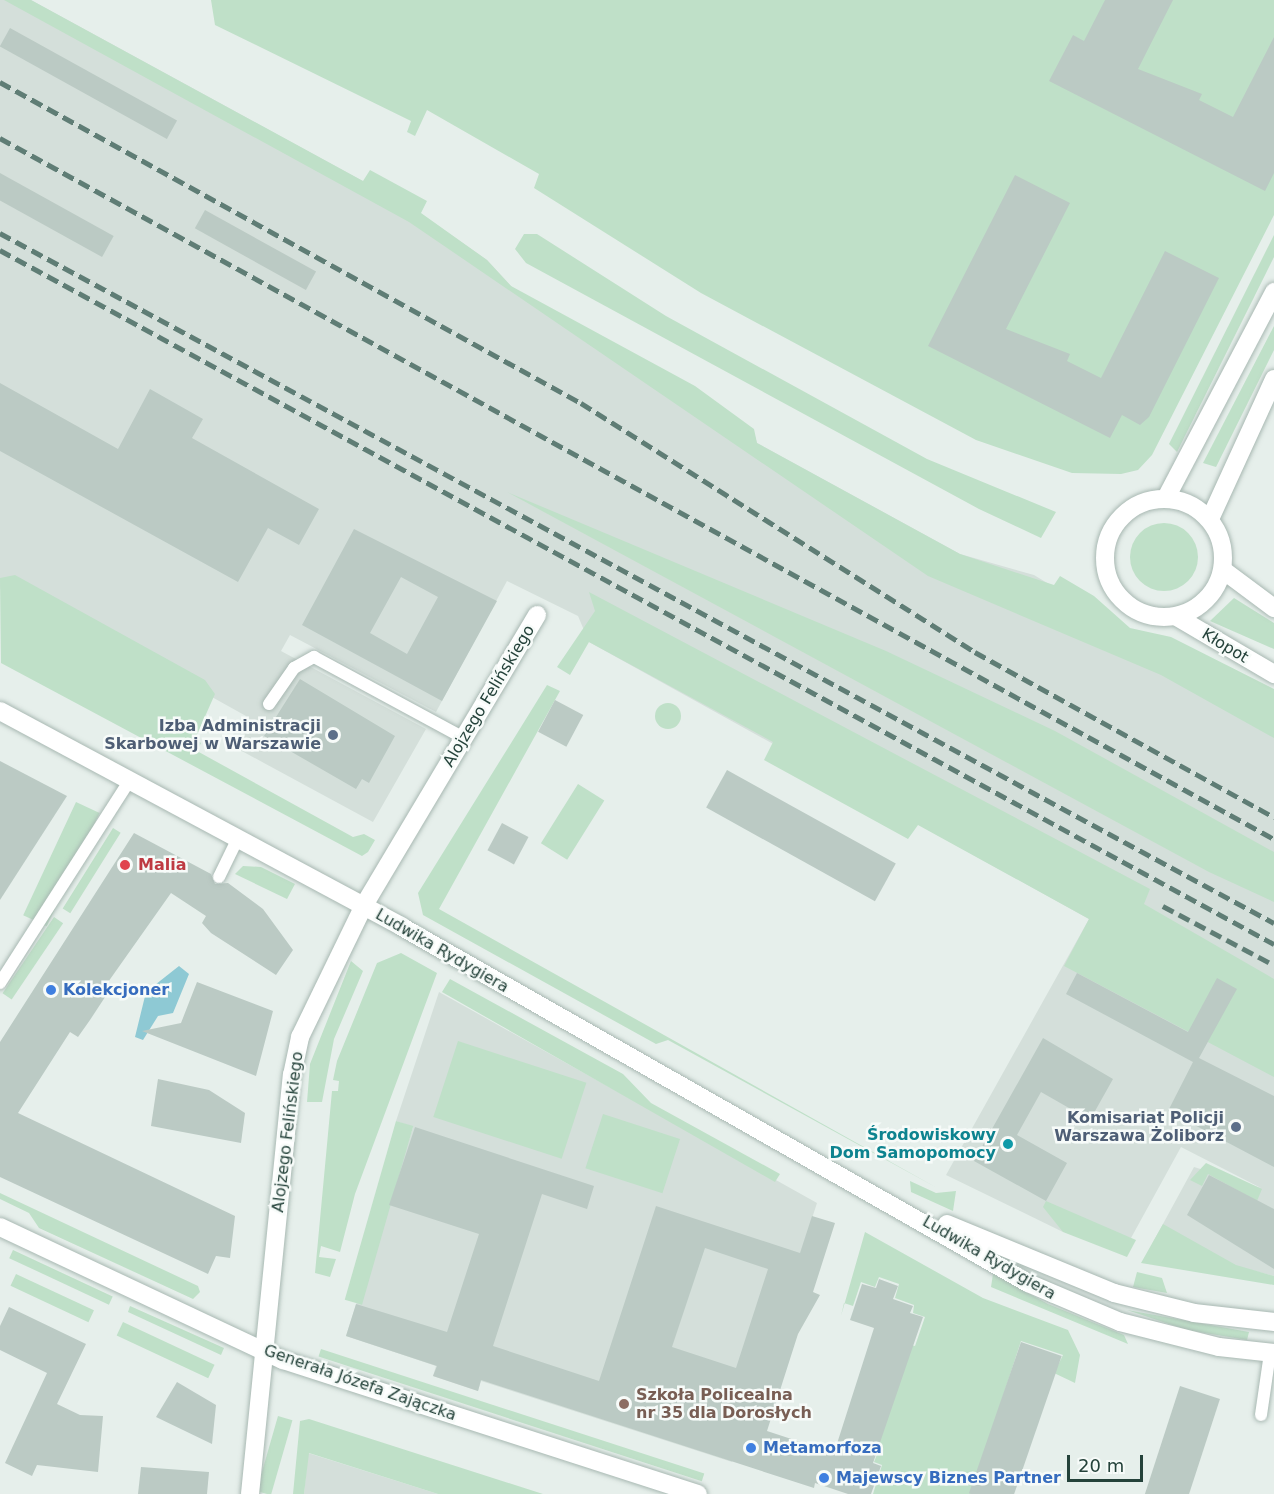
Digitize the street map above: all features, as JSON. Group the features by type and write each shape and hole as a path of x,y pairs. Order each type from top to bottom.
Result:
{"street":[{"path":"1166,498 1274,292"},
{"path":"1210,519 1274,379"},
{"path":"1166,498 1193,505 1210,519 1224,554 1223,570 1212,593 1177,616 1148,616 1124,603 1105,570 1104,550 1120,516 1142,501 1166,498"},
{"path":"1223,570 1274,608"},
{"name":"Alojzego Felińskiego","path":"250,1494 294,1065 315,998 363,907 537,615"},
{"name":"Kłopot","path":"1177,616 1274,674"},
{"name":"Ludwika Rydygiera","path":"0,711 363,907 882,1196 1028,1283 1104,1317 1185,1340 1272,1353"},
{"name":"Ludwika Rydygiera","path":"882,1196 1113,1293 1194,1313 1274,1322"},
{"name":"Generała Józefa Zajączka","path":"0,1227 264,1352 698,1494"},
{"path":"1104,1317 1113,1293"}],"lane":[{"path":"269,704 294,668 315,657 464,738"},
{"path":"0,983 130,780"},
{"path":"219,877 238,838"},
{"path":"1261,1415 1272,1353"}],"shaded area":[{"path":"0,0 31,0 414,209 487,260 512,287 754,433 757,443 960,554 1034,575 1110,621 1274,696 1274,1276 1152,1244 1194,1167 1261,1188 1181,1147 1131,1238 1059,1219 1063,1232 946,1175 1089,919 589,642 578,616 507,581 436,712 290,635 281,651 426,729 373,822 227,743 246,716 45,604 0,589"},
{"path":"439,992 817,1203 732,1462 481,1381 478,1391 433,1376 436,1366 346,1336 413,1127 396,1121"},
{"path":"308,1453 438,1494 304,1494"}],"green space":[{"path":"4,0 31,0 363,181 370,170 427,201 421,213 487,260 511,286 695,386 754,429 757,443 960,554 1054,585 1060,576 1094,596 1130,628 1171,637 1274,689 1274,738 1161,675 928,576 409,222"},
{"path":"211,0 1274,0 1274,215 1152,455 1138,470 1121,474 1072,473 976,440 701,293 534,188 539,174 427,110 415,136 407,132 411,121 215,25"},
{"path":"524,234 537,234 666,316 927,459 1056,512 1041,538 979,509 526,263 515,249"},
{"path":"1274,235 1274,257 1177,452 1169,444"},
{"path":"1274,326 1274,350 1216,467 1203,463"},
{"path":"507,492 886,651 1055,731 1274,852 1274,902 1209,872"},
{"path":"1157,523 1171,523 1183,528 1193,538 1198,557 1193,576 1183,586 1171,591 1157,591 1145,586 1135,576 1130,564 1130,550 1135,538 1145,528"},
{"path":"15,575 205,680 215,694 195,739 201,743 197,751 353,837 364,834 375,840 368,852 362,856 1,663 0,578"},
{"path":"589,592 1150,889 1144,904 1274,979 1274,1077 1064,966 1089,919 918,825 908,839 764,760 773,742 589,642 570,675 557,667 595,611"},
{"path":"1234,598 1274,623 1274,649 1210,621"},
{"path":"547,685 560,691 439,909 939,1189 668,1040 656,1044 423,915 418,893"},
{"path":"668,703 677,707 681,716 677,725 668,729 659,725 655,716 659,707"},
{"path":"578,784 604,800 567,860 541,843"},
{"path":"76,802 100,813 47,926 23,915"},
{"path":"113,828 121,833 70,913 63,909"},
{"path":"243,866 261,867 295,884 287,899 235,874"},
{"path":"54,917 63,923 12,999 3,993"},
{"path":"401,953 437,973 355,1194 340,1252 321,1246 319,1257 336,1259 330,1277 315,1273 332,1091 338,1091 339,1081 333,1080 337,1061 377,963"},
{"path":"351,961 363,971 334,1039 322,1102 307,1102 310,1064"},
{"path":"450,979 623,1074 651,1103 780,1174 775,1182 442,992"},
{"path":"458,1041 586,1083 562,1159 433,1117"},
{"path":"603,1114 680,1139 662,1193 585,1168"},
{"path":"396,1121 413,1126 362,1305 345,1300"},
{"path":"1206,1163 1262,1189 1257,1201 1208,1174 1202,1186 1190,1180"},
{"path":"910,1181 936,1193 956,1191 953,1211 911,1192"},
{"path":"0,1193 198,1286 200,1292 193,1299 39,1228 29,1213 0,1199"},
{"path":"1046,1201 1136,1240 1127,1257 1063,1232 1043,1207"},
{"path":"1163,1224 1236,1265 1274,1276 1274,1285 1141,1263"},
{"path":"865,1232 983,1298 1068,1330 1080,1355 1075,1383 1054,1373 1063,1355 1021,1341 971,1494 873,1494 882,1465 874,1462 880,1447 873,1445 907,1344 915,1346 925,1317 913,1313 914,1305 895,1298 899,1284 879,1277 875,1287 861,1282 853,1306 845,1303"},
{"path":"13,1250 113,1296 109,1305 9,1258"},
{"path":"1137,1272 1162,1278 1167,1293 1133,1287"},
{"path":"16,1274 94,1310 88,1322 11,1286"},
{"path":"993,1274 1048,1304 1124,1335 1128,1344 991,1287"},
{"path":"130,1306 224,1348 221,1355 128,1312"},
{"path":"1127,1310 1249,1332 1247,1340 1187,1330"},
{"path":"123,1322 215,1365 208,1378 117,1336"},
{"path":"321,1349 704,1474 702,1481 319,1357"},
{"path":"278,1416 292,1420 271,1494 257,1491"},
{"path":"309,1419 543,1494 438,1494 309,1453 304,1494 293,1494 300,1421"}],"water":[{"path":"179,966 189,974 173,1013 158,1016 143,1040 135,1037 146,992"}],"building":[{"path":"1105,0 1173,0 1138,69 1202,94 1199,100 1233,117 1274,37 1274,173 1265,191 1049,81 1073,35 1084,41"},
{"path":"10,28 177,121 167,139 0,46"},
{"path":"0,173 114,236 102,257 0,200"},
{"path":"1015,175 1070,203 1006,329 1070,354 1067,361 1101,378 1165,251 1219,278 1149,417 1140,425 1122,415 1110,438 928,346"},
{"path":"205,210 316,272 306,290 195,228"},
{"path":"0,383 118,449 150,389 203,419 192,438 319,509 299,545 268,528 238,582 0,451"},
{"path":"354,529 497,601 442,701 302,625","holes":["401,577 438,597 407,654 370,633"]},
{"path":"300,679 395,736 369,783 362,779 356,789 264,736"},
{"path":"555,700 583,715 566,747 538,732"},
{"path":"0,761 67,796 0,900"},
{"path":"727,770 896,864 875,901 706,808"},
{"path":"502,823 528,837 514,864 487,850"},
{"path":"134,833 211,874 215,884 228,883 263,909 293,950 276,975 211,933 202,923 206,916 171,893 106,985 111,988 90,1020 78,1037 70,1032 18,1113 235,1216 230,1258 216,1256 208,1274 0,1177 0,1042"},
{"path":"1077,973 1188,1032 1217,978 1237,989 1199,1058 1274,1096 1274,1167 1168,1111 1193,1062 1066,994"},
{"path":"197,982 273,1011 256,1076 142,1031 181,1023"},
{"path":"1043,1038 1113,1079 1090,1120 1041,1092 1017,1135 1067,1163 1046,1201 974,1161"},
{"path":"158,1079 209,1090 245,1113 241,1143 151,1126"},
{"path":"415,1127 594,1186 587,1209 542,1194 493,1346 599,1381 656,1206 800,1253 812,1216 835,1223 813,1292 820,1295 798,1334 767,1431 834,1453 874,1328 850,1320 862,1284 876,1288 879,1279 898,1286 893,1299 913,1306 910,1313 923,1317 873,1463 881,1466 871,1494 848,1494 815,1483 814,1488 481,1380 478,1391 433,1376 437,1366 346,1336 356,1304 447,1332 479,1234 389,1205","holes":["705,1248 768,1269 736,1368 672,1347"]},
{"path":"1209,1175 1274,1209 1274,1269 1187,1215"},
{"path":"9,1307 86,1344 57,1404 80,1415 103,1416 98,1472 37,1465 32,1476 5,1463 47,1373 0,1350 0,1326"},
{"path":"1021,1342 1062,1356 1014,1494 969,1493"},
{"path":"177,1382 216,1405 212,1444 156,1417"},
{"path":"1180,1386 1220,1399 1189,1494 1145,1494"},
{"path":"141,1467 209,1472 207,1494 138,1494"}],"railway":[{"path":"0,82 581,403 975,652 1274,817"},
{"path":"0,138 1274,839"},
{"path":"0,233 1274,923"},
{"path":"0,250 1274,944"},
{"path":"1163,906 1274,965"}],"place":[{"name":"Izba Administracji Skarbowej w Warszawie","path":"333,735"},
{"name":"Malia","path":"125,865"},
{"name":"Kolekcjoner","path":"51,990"},
{"name":"Komisariat Policji Warszawa Żoliborz","path":"1236,1127"},
{"name":"Środowiskowy Dom Samopomocy","path":"1008,1144"},
{"name":"Szkoła Policealna nr 35 dla Dorosłych","path":"624,1404"},
{"name":"Metamorfoza","path":"751,1448"},
{"name":"Majewscy Biznes Partner","path":"824,1478"}]}
